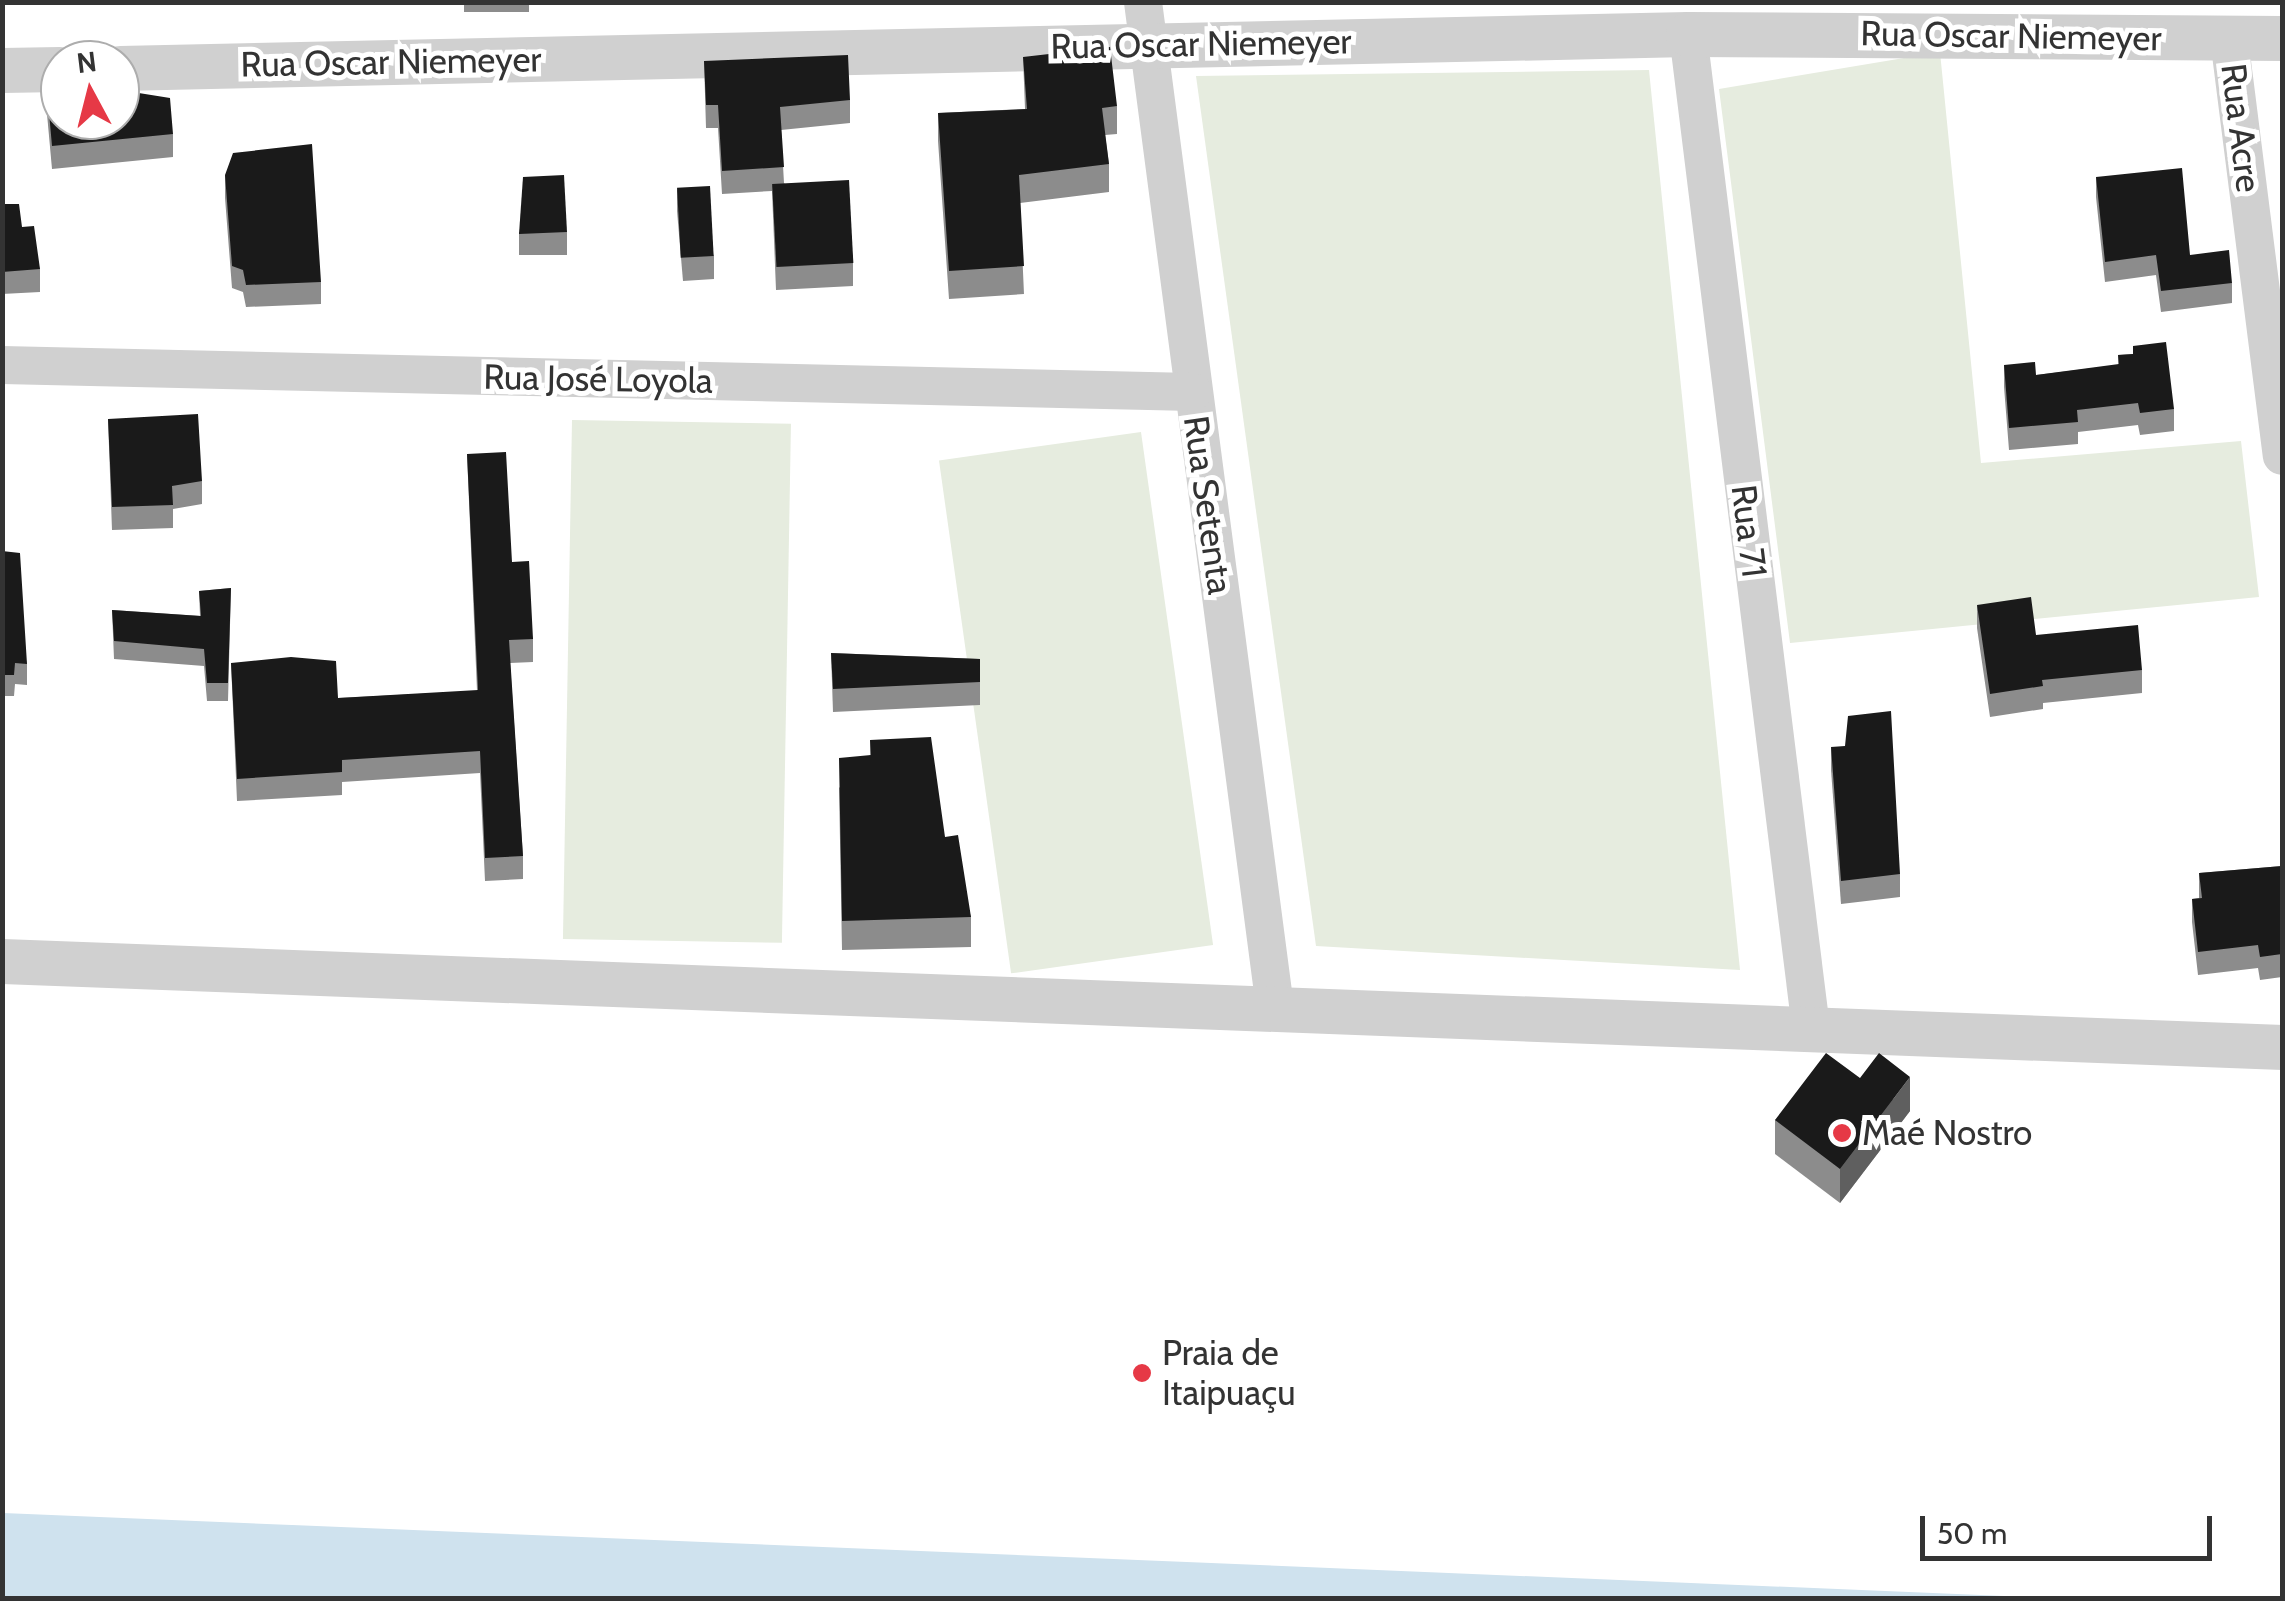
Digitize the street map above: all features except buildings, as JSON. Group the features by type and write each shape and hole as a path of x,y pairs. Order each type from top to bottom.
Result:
{"street":[{"name":"Rua Oscar Niemeyer","path":"140,67 1146,24 1688,34 2282,38"},
{"name":"Rua Setenta","path":"1146,24 1276,1007"},
{"name":"Rua 71","path":"1688,34 1810,1028"},
{"name":"Rua Acre","path":"2229,38 2282,456"},
{"path":"2,70 40,69"},
{"name":"Rua José Loyola","path":"2,365 1192,392"},
{"path":"2,961 2282,1047"}],"shaded area":[{"path":"1940,52 1981,463 2241,441 2259,597 1790,643 1719,89"},
{"path":"1649,70 1740,970 1316,946 1196,76"},
{"path":"572,420 791,424 782,943 563,939"},
{"path":"1141,432 1213,945 1011,973 939,460"}],"water":[{"path":"3,1513 2053,1598 3,1598"}],"place":[{"name":"Maé Nostro","path":"1842,1133"},
{"name":"Praia de Itaipuaçu","path":"1142,1373"}]}
